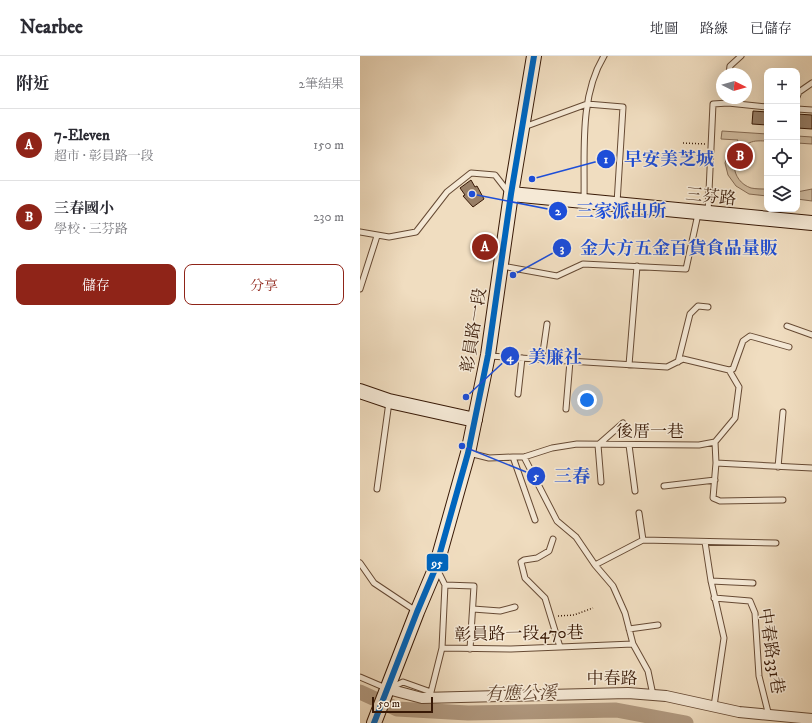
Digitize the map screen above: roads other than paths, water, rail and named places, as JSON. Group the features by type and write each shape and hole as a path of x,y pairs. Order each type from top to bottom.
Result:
{"main road":[{"name":"彰員路一段","path":"374,723 417,612 436,568 468,453 488,355 511,194 534,56"},
{"name":"三芬路","path":"511,194 584,200 812,224"},
{"path":"360,391 389,401 475,420"}],"street":[{"name":"中春路","path":"387,691 422,698 628,693 653,695 770,716 812,719"}],"lane":[{"path":"584,200 587,104 596,70 604,56"},
{"path":"730,68 741,56"},
{"path":"800,91 812,83"},
{"path":"523,128 587,104 623,107 616,204"},
{"path":"501,266 557,276 583,264 686,268 703,213 713,104 716,104"},
{"path":"750,104 764,106"},
{"path":"800,109 812,110"},
{"path":"360,232 389,237 416,232 447,192 471,173 494,175 511,194"},
{"path":"360,289 377,236"},
{"path":"629,365 637,266"},
{"path":"678,362 690,314 698,306 708,308"},
{"path":"542,359 547,324"},
{"path":"787,326 812,335"},
{"path":"488,355 667,367 683,359 729,370 733,369 743,341 750,336 790,347"},
{"path":"518,394 522,358"},
{"path":"566,409 570,361"},
{"path":"729,370 739,387 735,418 715,442 716,463 713,498 720,501 783,500"},
{"path":"377,489 389,401"},
{"path":"778,467 783,412"},
{"path":"601,482 598,445 623,423"},
{"name":"後厝一巷","path":"468,453 489,458 524,457 552,448 577,444 629,446 699,445 715,442"},
{"path":"629,446 635,491"},
{"path":"512,457 535,520"},
{"path":"524,457 557,521 576,537 595,565 613,586 625,613 633,644 648,671 653,695"},
{"path":"716,463 812,468"},
{"path":"664,486 715,480"},
{"path":"639,513 643,540"},
{"path":"553,539 549,552 537,558 524,560 521,562 525,578 545,598 552,616 560,647"},
{"path":"595,565 643,540 776,543"},
{"path":"705,542 714,598 724,638 714,706"},
{"path":"360,563 374,583 417,612"},
{"path":"436,568 445,585 474,586 470,649"},
{"path":"711,581 753,583"},
{"name":"彰員路一段470巷","path":"445,585 442,648 511,649 633,644"},
{"name":"中春路331巷","path":"714,598 750,601 753,607 755,613 758,676 770,716"},
{"path":"473,609 500,611 515,607"},
{"path":"629,629 658,625"},
{"path":"360,677 387,691 403,682 431,692 442,648"}],"waterway":[{"name":"有應公溪","path":"360,692 397,709 468,713 616,710 686,723"}],"place":[{"name":"三春國小","path":"740,156"},
{"name":"早安美芝城","path":"532,179"},
{"name":"三家派出所","path":"472,194"},
{"name":"7-Eleven","path":"485,247"},
{"name":"金大方五金百貨食品量販","path":"513,275"},
{"name":"美廉社","path":"466,397"},
{"name":"三春","path":"462,446"}]}
